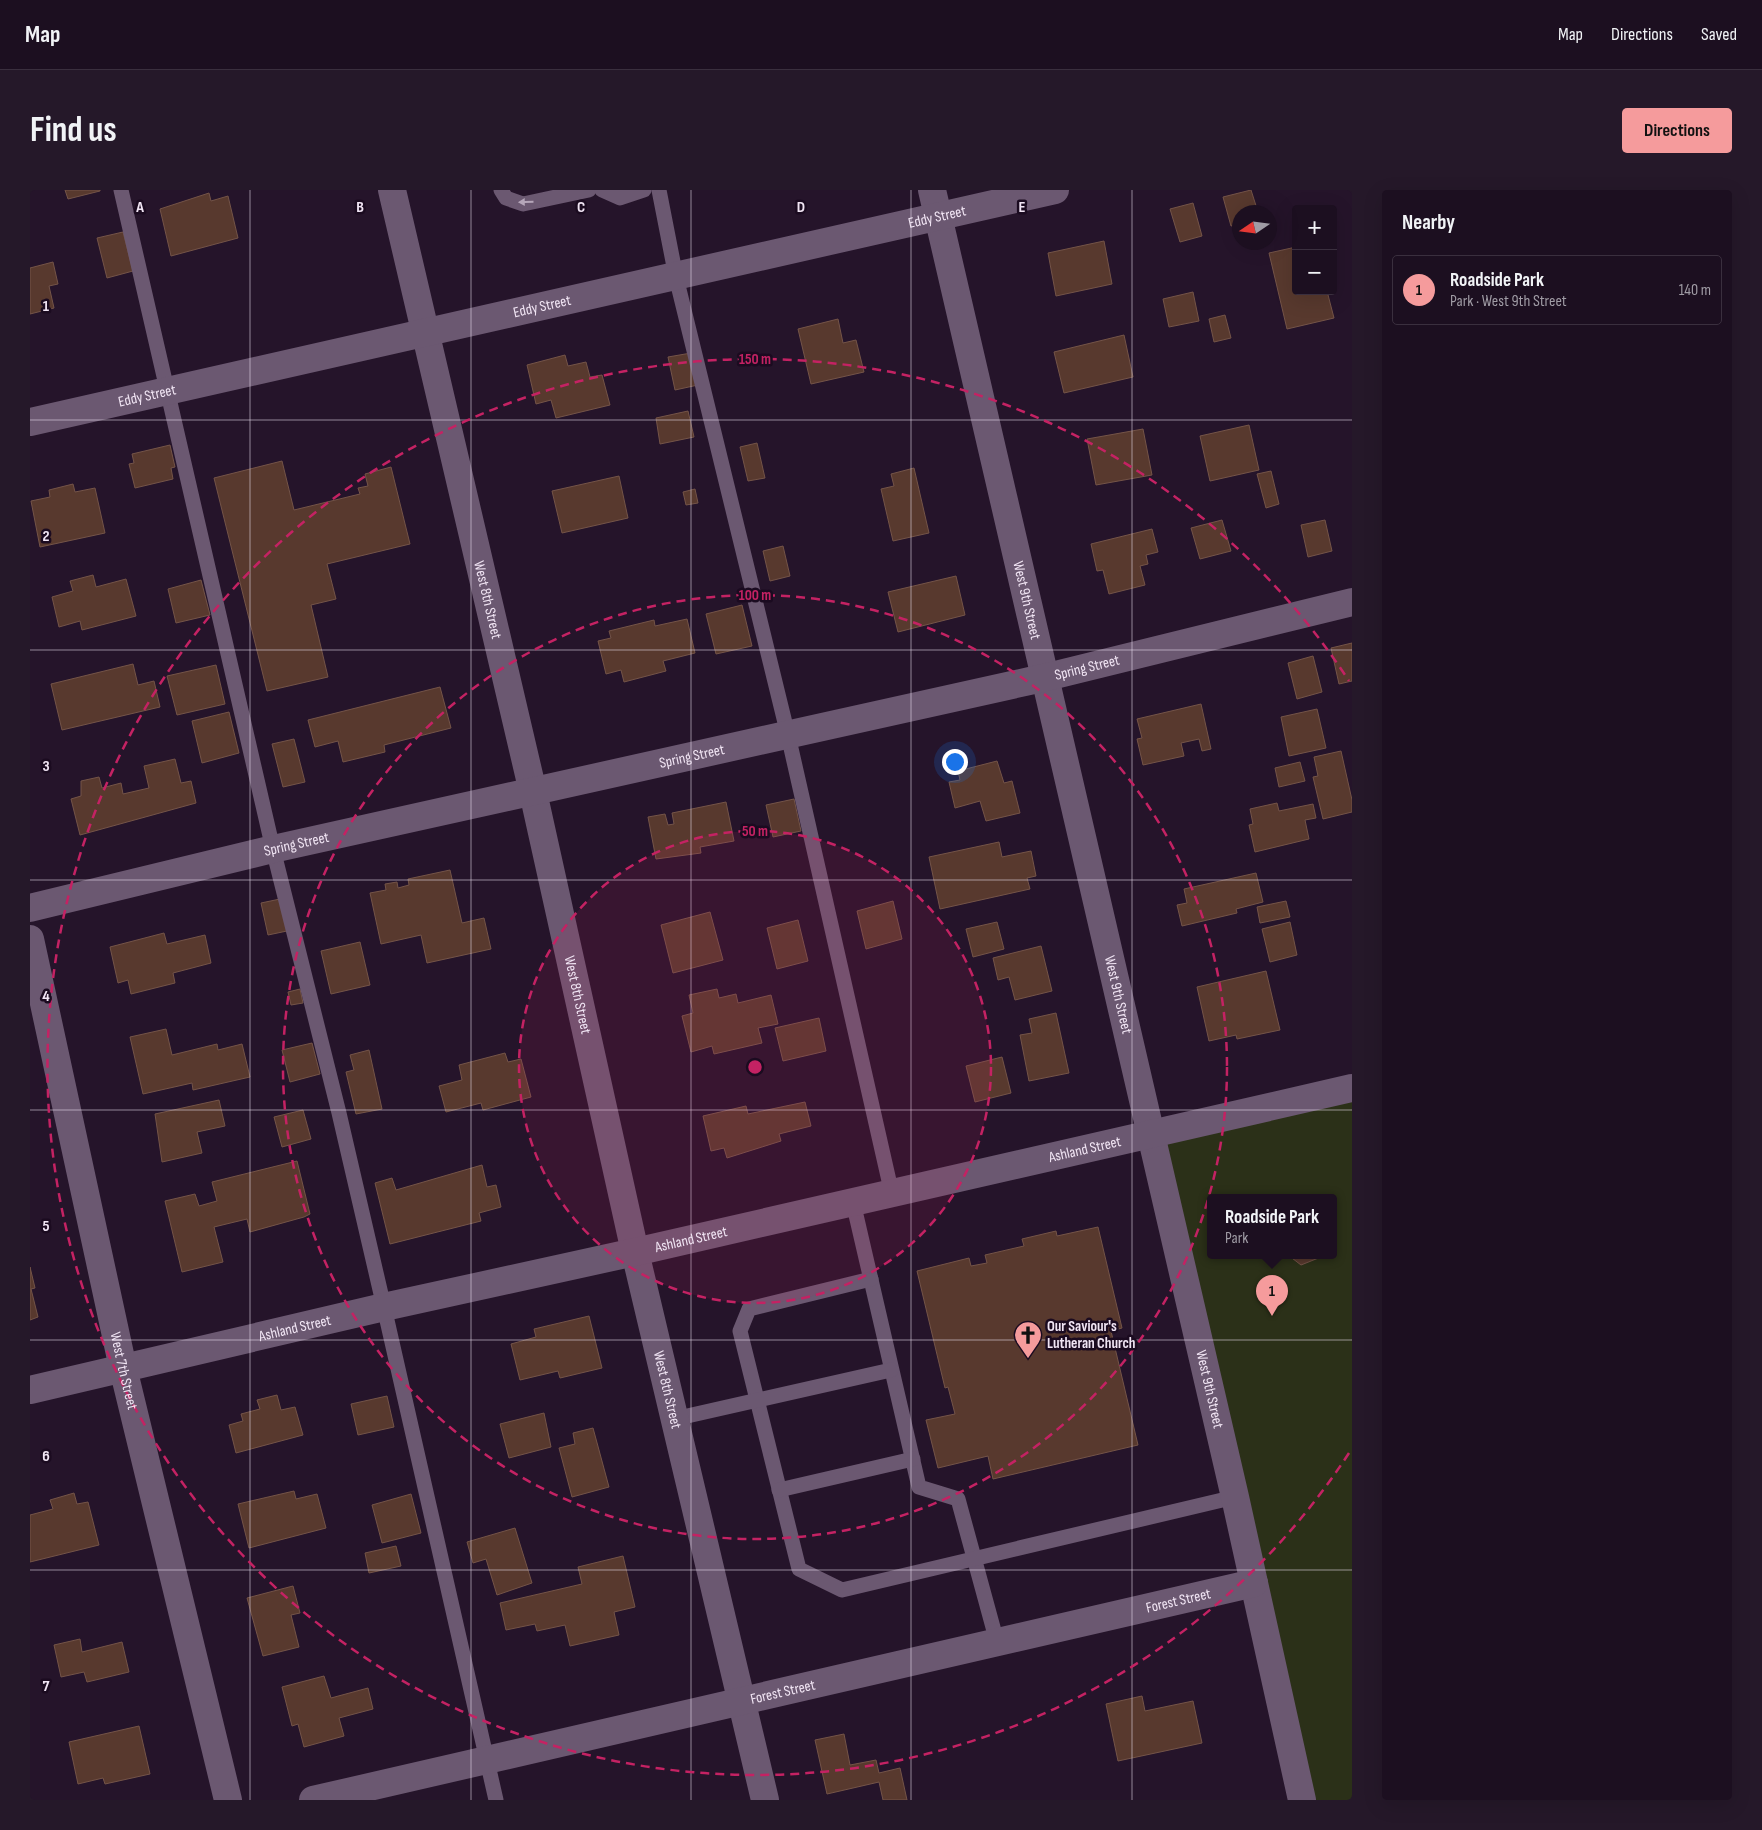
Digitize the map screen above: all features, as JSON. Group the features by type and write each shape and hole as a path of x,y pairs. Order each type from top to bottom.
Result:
{"street":[{"name":"West 8th Street","path":"392,190 533,792 635,1252 764,1800"},
{"name":"West 9th Street","path":"932,190 1043,678 1235,1497 1302,1800"},
{"name":"Eddy Street","path":"30,422 1055,190"},
{"name":"Spring Street","path":"30,908 273,849 1043,678 1352,602"},
{"name":"West 7th Street","path":"30,939 123,1368 228,1800"},
{"name":"Ashland Street","path":"30,1390 384,1307 892,1194 1352,1088"},
{"name":"Forest Street","path":"313,1800 1254,1584"}],"lane":[{"path":"122,190 273,849 339,1113 496,1800"},
{"path":"501,190 506,198 523,204 589,190"},
{"path":"602,190 620,198 644,190"},
{"path":"659,190 676,277 788,735 892,1194"},
{"path":"853,1202 919,1487 958,1499 998,1642"},
{"path":"871,1280 749,1309 740,1331 799,1569 842,1590 1235,1497"},
{"path":"674,1419 892,1370"},
{"path":"779,1490 913,1459"}],"green space":[{"path":"1352,1088 1352,1800 1302,1800 1151,1135"}],"building":[{"path":"65,190 100,190 100,191 68,199"},
{"path":"1251,190 1256,205 1232,205 1231,226 1223,197"},
{"path":"209,193 211,201 228,196 238,238 171,256 160,209"},
{"path":"1193,203 1202,236 1180,242 1170,209"},
{"path":"123,232 133,271 107,278 97,238"},
{"path":"1104,241 1112,284 1056,296 1048,253"},
{"path":"1292,248 1292,295 1328,295 1334,318 1287,329 1269,253"},
{"path":"53,262 58,284 49,286 54,308 30,314 30,268"},
{"path":"1193,292 1199,321 1169,327 1163,299"},
{"path":"1225,315 1231,338 1214,342 1209,319"},
{"path":"838,319 843,343 856,340 864,372 811,384 798,329"},
{"path":"1124,335 1133,377 1064,393 1054,352"},
{"path":"691,353 698,385 675,390 668,357"},
{"path":"565,355 568,366 586,362 590,377 602,375 610,405 556,418 551,400 536,404 527,365"},
{"path":"688,411 694,437 660,444 656,418"},
{"path":"1249,425 1259,470 1210,481 1200,436"},
{"path":"1143,429 1152,475 1096,485 1087,439"},
{"path":"757,443 765,478 748,481 740,447"},
{"path":"170,445 175,467 171,468 173,479 135,488 129,464 134,463 132,454"},
{"path":"282,461 294,510 360,494 358,488 368,486 365,474 391,467 410,544 327,564 336,599 311,605 328,677 267,691 214,478"},
{"path":"914,468 929,533 893,541 881,489 894,486 891,474"},
{"path":"1271,471 1279,504 1266,508 1257,474"},
{"path":"619,476 628,518 562,533 552,491"},
{"path":"73,484 75,492 95,488 105,533 40,547 31,501 50,497 49,490"},
{"path":"695,489 698,503 686,505 683,492"},
{"path":"1222,520 1231,551 1200,559 1191,528"},
{"path":"1325,520 1332,551 1308,557 1301,525"},
{"path":"1152,529 1158,552 1146,555 1148,564 1140,566 1145,585 1109,594 1103,570 1097,571 1091,544"},
{"path":"783,546 790,576 770,581 763,551"},
{"path":"93,575 96,587 126,579 136,616 82,630 80,621 59,627 52,597 73,591 70,581"},
{"path":"956,576 965,615 898,632 888,592"},
{"path":"201,580 210,615 176,623 168,589"},
{"path":"742,605 752,646 716,654 706,614"},
{"path":"687,619 695,653 663,661 666,671 624,682 621,670 606,674 598,641 611,638 609,631 654,620 655,626"},
{"path":"1352,643 1352,681 1339,684 1331,648"},
{"path":"1313,656 1322,692 1297,699 1288,663"},
{"path":"133,664 138,685 154,681 160,707 62,730 51,684"},
{"path":"216,665 225,704 177,715 167,676"},
{"path":"440,687 451,728 384,745 385,752 343,762 338,741 315,747 308,720"},
{"path":"1201,704 1211,749 1202,751 1199,739 1181,743 1184,756 1143,765 1137,739 1142,738 1137,719"},
{"path":"1317,709 1326,748 1289,756 1281,717"},
{"path":"229,712 239,753 202,763 192,721"},
{"path":"294,739 305,782 283,787 272,744"},
{"path":"1341,751 1352,800 1352,812 1323,819 1313,777 1318,776 1314,757"},
{"path":"175,759 181,783 191,781 196,803 80,835 71,799 81,796 81,781 99,777 102,788 121,783 123,794 149,788 144,766"},
{"path":"997,761 1004,783 1012,781 1020,813 986,821 980,801 955,808 949,782 960,780 958,771"},
{"path":"1300,762 1305,781 1279,787 1275,768"},
{"path":"794,799 801,831 773,837 766,805"},
{"path":"726,802 734,841 700,847 701,853 656,859 648,817 665,814 668,825 674,824 672,813"},
{"path":"1277,803 1279,811 1313,804 1316,818 1305,820 1309,839 1255,852 1249,825 1253,824 1250,809"},
{"path":"999,842 1002,857 1031,851 1036,876 1027,878 1030,889 940,909 929,857"},
{"path":"450,870 462,923 484,918 491,949 427,963 421,935 381,944 370,893 386,890 385,884 397,882 398,888 409,885 408,879"},
{"path":"1256,873 1263,902 1236,909 1237,913 1182,926 1177,905 1187,903 1184,889"},
{"path":"280,899 287,931 268,935 261,903"},
{"path":"893,901 902,939 866,949 857,911"},
{"path":"1286,901 1290,917 1260,923 1257,907"},
{"path":"710,912 723,960 673,973 661,925"},
{"path":"798,920 808,961 777,969 767,928"},
{"path":"997,922 1004,949 973,957 966,929"},
{"path":"1290,922 1297,955 1270,962 1262,929"},
{"path":"164,933 167,944 205,935 211,963 173,973 175,983 131,994 128,980 118,983 110,947"},
{"path":"360,942 370,985 331,994 321,951"},
{"path":"1041,946 1052,991 1015,1000 1009,977 998,980 993,958"},
{"path":"1266,971 1280,1030 1237,1039 1236,1035 1209,1041 1197,987"},
{"path":"300,989 303,1003 291,1005 288,992"},
{"path":"717,989 719,998 736,994 738,1003 771,995 778,1024 758,1028 762,1043 714,1054 712,1046 691,1052 682,1016 693,1013 689,995"},
{"path":"1056,1013 1069,1073 1029,1081 1020,1035 1032,1033 1029,1019"},
{"path":"819,1018 826,1051 783,1061 775,1028"},
{"path":"166,1029 172,1055 217,1044 218,1050 242,1044 250,1077 193,1090 192,1083 143,1094 130,1037"},
{"path":"312,1043 320,1074 290,1082 282,1050"},
{"path":"369,1050 382,1109 356,1114 346,1072 354,1070 350,1055"},
{"path":"505,1053 508,1062 521,1059 531,1097 483,1110 481,1103 446,1112 439,1086 462,1080 459,1065"},
{"path":"1002,1057 1011,1093 975,1102 966,1066"},
{"path":"219,1100 225,1126 197,1132 202,1153 162,1162 155,1114"},
{"path":"805,1102 811,1126 779,1134 781,1141 727,1158 724,1148 711,1151 703,1116 746,1106 748,1114"},
{"path":"303,1110 311,1139 282,1147 274,1117"},
{"path":"297,1161 310,1214 250,1232 247,1219 214,1227 223,1262 182,1272 165,1201 195,1194 199,1206 217,1201 212,1182"},
{"path":"482,1165 487,1187 496,1185 501,1207 479,1213 481,1221 390,1244 375,1183 392,1178 396,1190"},
{"name":"Our Saviour's Lutheran Church","path":"1098,1227 1122,1328 1111,1331 1138,1445 993,1479 988,1456 938,1468 926,1420 955,1414 948,1387 945,1388 917,1271 969,1258 971,1266 987,1263 985,1255 1024,1246 1022,1239 1056,1231 1057,1236"},
{"path":"1293,1259 1316,1259 1301,1265"},
{"path":"30,1267 35,1288 31,1289 38,1317 30,1320"},
{"path":"589,1316 602,1368 560,1378 558,1371 520,1380 511,1344 536,1337 534,1329"},
{"path":"277,1395 281,1410 295,1407 303,1435 236,1453 229,1425 243,1421 241,1414 260,1409 257,1400"},
{"path":"387,1396 394,1427 358,1435 351,1404"},
{"path":"544,1413 551,1447 509,1458 500,1424"},
{"path":"593,1428 609,1487 572,1497 559,1448 575,1444 573,1433"},
{"path":"294,1491 296,1499 317,1494 326,1528 249,1548 238,1504"},
{"path":"74,1493 77,1504 88,1502 99,1545 30,1562 30,1515 53,1509 50,1500"},
{"path":"411,1494 421,1533 382,1543 372,1505"},
{"path":"515,1528 532,1583 497,1595 486,1559 473,1563 467,1542"},
{"path":"396,1546 401,1566 369,1573 365,1553"},
{"path":"623,1556 635,1607 614,1612 619,1635 570,1646 565,1625 537,1631 535,1624 506,1630 500,1603 582,1584 578,1567"},
{"path":"293,1586 300,1613 291,1615 299,1647 263,1656 247,1598"},
{"path":"80,1639 82,1652 122,1642 129,1672 87,1682 84,1672 61,1677 54,1645"},
{"path":"324,1676 331,1698 368,1688 373,1709 339,1718 344,1736 304,1747 298,1724 292,1726 282,1687"},
{"path":"1142,1696 1145,1711 1193,1701 1202,1743 1118,1761 1106,1704"},
{"path":"139,1726 150,1774 105,1784 103,1778 78,1784 69,1742"},
{"path":"844,1734 850,1765 876,1760 879,1773 900,1768 907,1800 883,1800 879,1782 827,1794 815,1740"}],"place":[{"name":"Roadside Park","path":"1272,1316"},
{"name":"Our Saviour's Lutheran Church","path":"1028,1359"}]}
